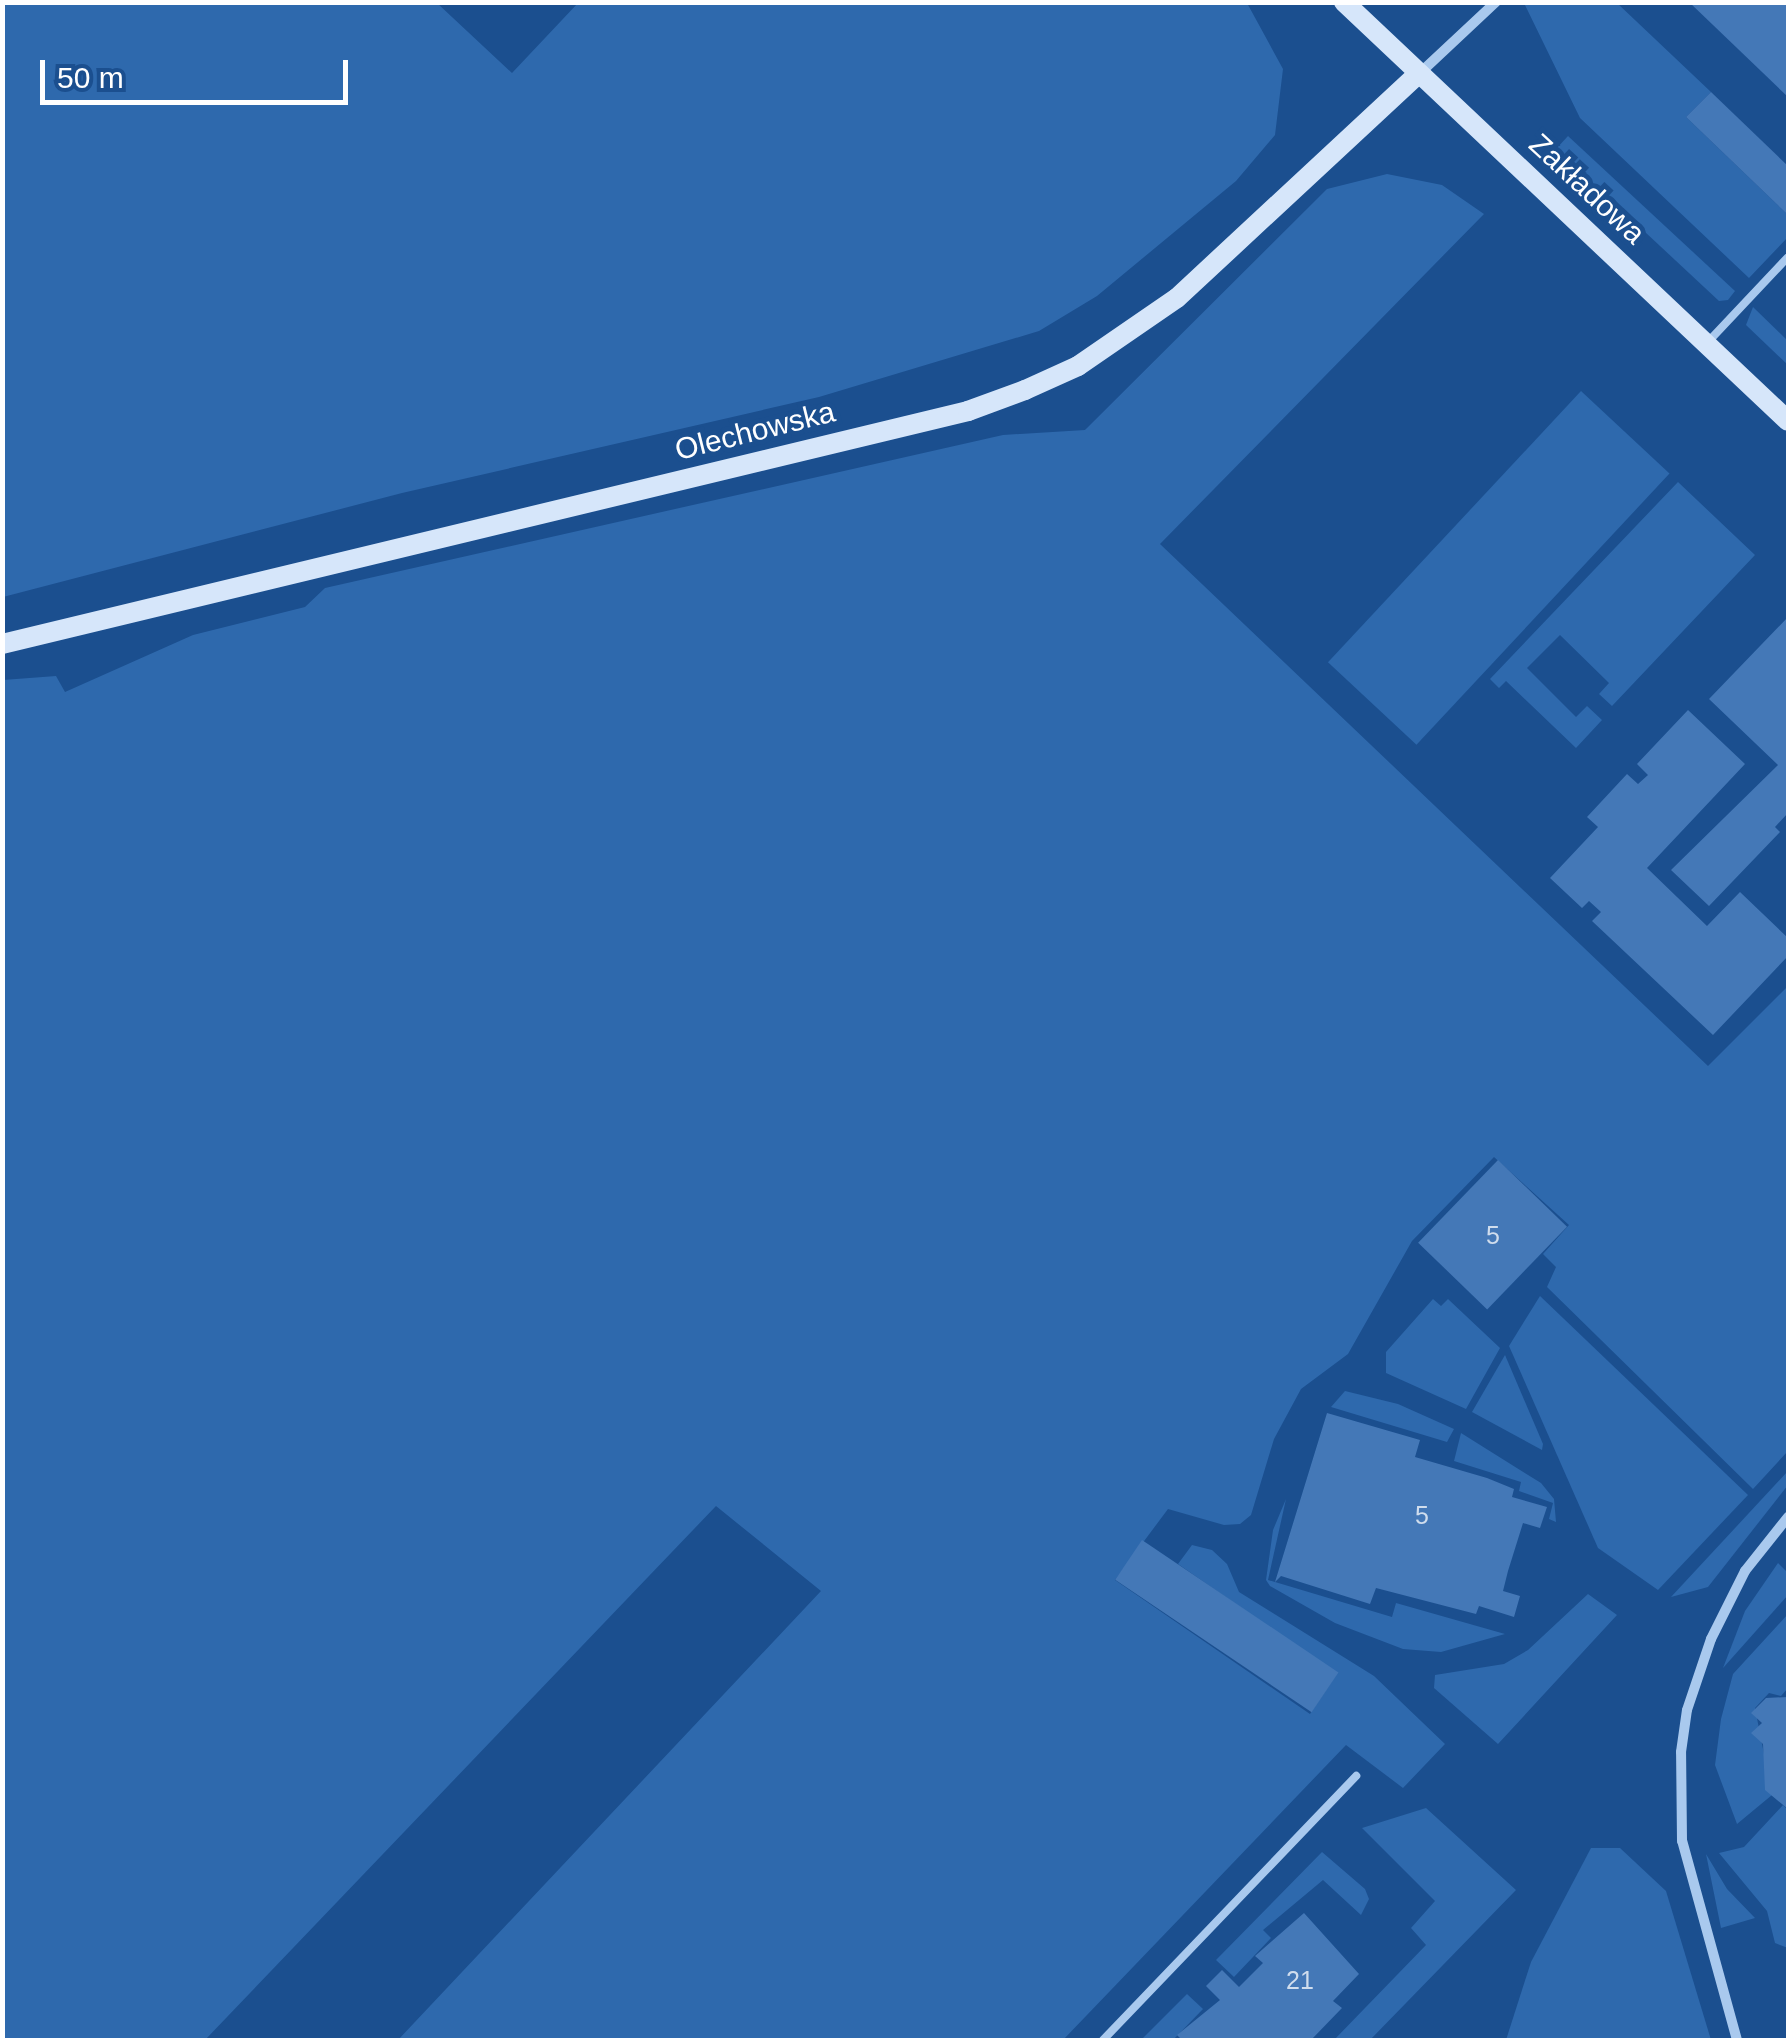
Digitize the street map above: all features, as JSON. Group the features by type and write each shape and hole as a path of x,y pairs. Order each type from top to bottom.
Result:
{"street":[{"name":"Zakładowa","path":"1344,2 1788,420"},
{"path":"1419,74 1496,2"},
{"name":"Olechowska","path":"2,644 968,410 1025,390 1078,366 1176,298 1419,74"},
{"path":"1736,2040 1682,1841 1681,1752 1710,1639 1745,1571 1788,1518"}],"lane":[{"path":"1707,343 1788,257"},
{"path":"1103,2040 1356,1776"}],"shaded area":[{"path":"2,3 437,3 512,73 578,3 1247,3 1283,69 1275,135 1236,181 1097,296 1039,331 819,397 402,493 3,597"},
{"path":"1524,3 1617,3 1711,92 1686,117 1788,215 1788,237 1749,278 1580,118"},
{"path":"1568,136 1735,291 1728,300 1719,301 1556,149"},
{"path":"1387,174 1442,185 1484,214 1160,544 1708,1066 1788,986 1788,1451 1753,1489 1547,1287 1556,1267 1543,1254 1569,1225 1494,1157 1412,1241 1348,1354 1301,1389 1274,1439 1251,1515 1240,1524 1224,1525 1168,1509 1115,1580 1310,1714 1337,1674 1178,1564 1192,1545 1212,1550 1227,1564 1239,1592 1374,1676 1445,1744 1403,1788 1346,1745 1063,2040 398,2040 821,1591 716,1506 205,2040 2,2040 3,680 56,676 65,692 193,635 305,607 325,588 1003,435 1085,430 1327,189"},
{"path":"1753,307 1788,341 1788,365 1746,325"},
{"path":"1581,391 1669,474 1416,745 1328,662"},
{"path":"1678,482 1755,555 1612,706 1599,694 1609,683 1560,635 1527,668 1576,717 1587,706 1602,720 1576,748 1506,681 1499,688 1490,679"},
{"path":"1540,1296 1748,1495 1658,1590 1598,1548 1509,1346"},
{"path":"1433,1299 1441,1306 1448,1299 1500,1348 1466,1409 1386,1373 1386,1352"},
{"path":"1505,1355 1543,1444 1542,1450 1472,1412"},
{"path":"1345,1391 1398,1404 1454,1429 1447,1442 1331,1407"},
{"path":"1461,1433 1541,1483 1554,1499 1556,1522 1549,1519 1553,1503 1519,1491 1521,1482 1454,1461"},
{"path":"1788,1471 1788,1485 1708,1587 1671,1597"},
{"path":"1286,1499 1268,1580 1392,1617 1396,1603 1505,1634 1441,1652 1403,1649 1335,1623 1270,1586 1266,1580 1273,1530"},
{"path":"1778,1563 1788,1573 1788,1595 1723,1668 1745,1611"},
{"path":"1588,1594 1617,1615 1498,1744 1434,1688 1435,1675 1504,1664 1528,1650"},
{"path":"1788,1614 1788,1688 1781,1696 1769,1693 1755,1708 1772,1795 1737,1824 1715,1765 1721,1719 1733,1674"},
{"path":"1783,1805 1788,1810 1788,1948 1775,1943 1767,1911 1719,1853 1744,1847"},
{"path":"1426,1808 1516,1890 1370,2040 1334,2040 1426,1945 1411,1928 1435,1901 1362,1828"},
{"path":"1591,1848 1620,1848 1666,1891 1711,2040 1506,2040 1531,1962"},
{"path":"1322,1852 1365,1889 1369,1899 1361,1915 1323,1880 1263,1930 1271,1938 1234,1977 1216,1960"},
{"path":"1706,1854 1727,1889 1755,1918 1721,1928"},
{"path":"1187,1994 1203,2009 1173,2040 1141,2040"}],"building":[{"path":"1689,2 1788,2 1788,97"},
{"path":"1711,92 1788,166 1788,215 1686,117"},
{"path":"1788,617 1788,813 1775,827 1780,832 1709,906 1671,870 1778,765 1709,699"},
{"path":"1688,710 1745,764 1647,868 1707,926 1740,892 1788,938 1788,956 1713,1035 1592,921 1601,912 1589,901 1582,908 1550,878 1598,827 1587,817 1627,774 1638,784 1648,775 1637,764"},
{"path":"1498,1160 1567,1227 1487,1309 1418,1243"},
{"path":"1327,1413 1420,1440 1415,1457 1487,1478 1514,1489 1512,1497 1547,1507 1540,1528 1523,1523 1508,1571 1503,1591 1520,1596 1514,1617 1479,1606 1476,1614 1376,1588 1370,1604 1281,1576 1275,1582"},
{"path":"1142,1540 1338,1673 1312,1712 1115,1580"},
{"path":"1788,1697 1788,1809 1765,1790 1763,1744 1751,1733 1762,1723 1751,1713 1766,1698"},
{"path":"1304,1913 1359,1974 1333,2001 1342,2008 1311,2040 1182,2040 1177,2035 1220,2000 1206,1986 1222,1970 1239,1987 1263,1963 1255,1956"}]}
